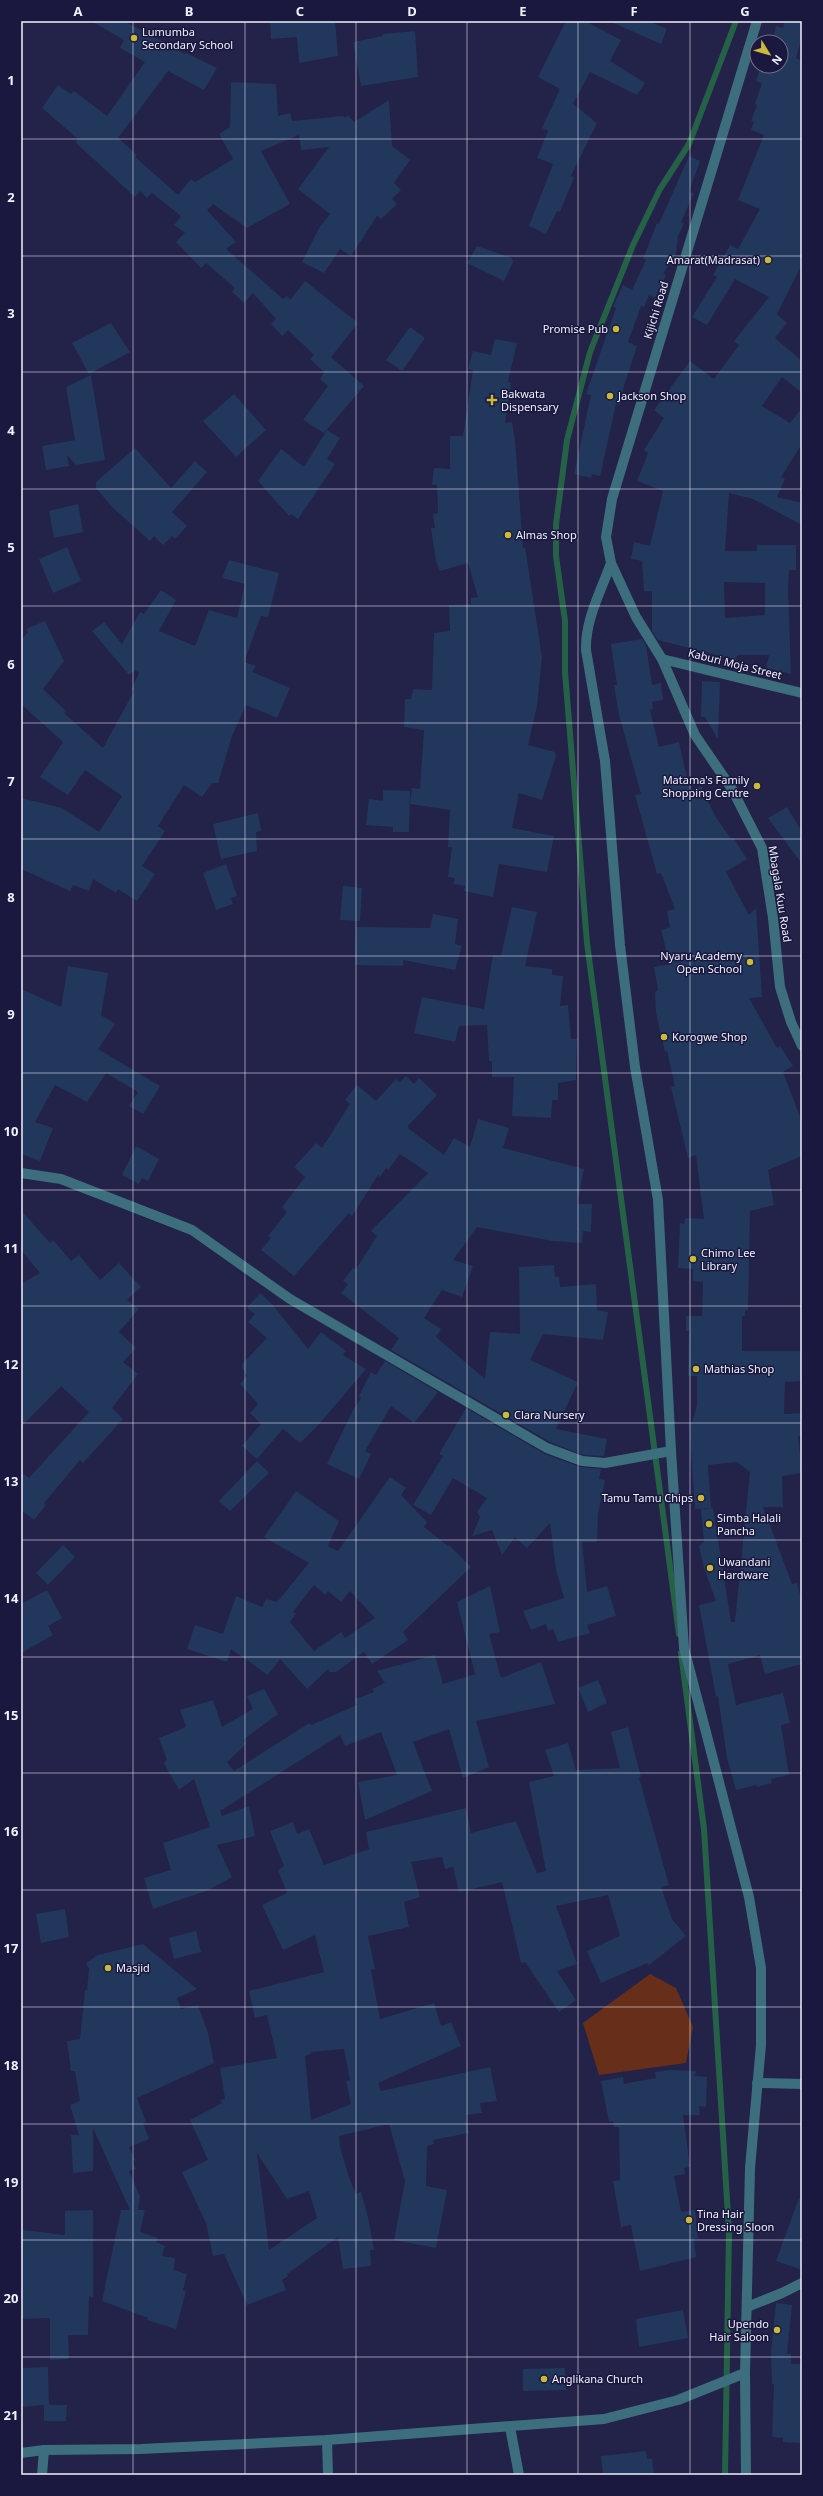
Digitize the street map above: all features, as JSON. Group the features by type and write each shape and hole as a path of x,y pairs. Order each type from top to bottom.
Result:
{"street":[{"name":"Kijichi Road","path":"611,563 606,537 612,499 757,21"},
{"name":"Mbagala Kuu Road","path":"611,563 636,617 662,658 695,735 732,789 762,848 773,918 780,987 791,1022 802,1046"},
{"path":"611,563 591,617 586,636 586,650 605,761 620,944 635,1067 658,1200 671,1451 684,1648 749,1897 761,1968 761,2045 750,2168 745,2373 746,2475"},
{"name":"Kaburi Moja Street","path":"662,658 802,693"},
{"path":"21,1173 61,1179 192,1230 290,1299 547,1448 582,1461 605,1464 671,1451"},
{"path":"757,2083 802,2084"},
{"path":"747,2307 802,2283"},
{"path":"21,2453 44,2450 141,2449 326,2440 604,2419 678,2400 745,2373"},
{"path":"510,2427 519,2475"},
{"path":"326,2440 328,2475"},
{"path":"42,2475 44,2450"}],"shaded area":[{"path":"650,1974 676,1988 693,2027 686,2063 599,2075 583,2023"}],"building":[{"path":"91,21 124,21 185,54 186,53 217,68 204,90 168,71 118,138 137,155 135,157 178,195 191,179 195,182 233,159 219,134 230,127 231,82 276,84 278,116 290,113 292,121 343,116 345,118 348,115 354,122 389,100 392,146 410,160 394,183 401,190 392,199 397,204 381,219 377,216 351,256 340,249 324,273 302,262 319,228 330,214 298,189 329,147 301,150 299,135 261,151 290,204 247,228 213,204 207,210 236,242 226,249 283,299 287,296 290,300 305,281 358,323 331,357 364,386 324,433 303,420 328,386 320,379 324,372 310,359 314,355 288,330 282,336 271,324 276,319 253,293 244,303 232,292 235,288 206,263 201,268 176,242 185,233 174,225 181,216 152,193 147,198 140,191 135,197 76,143 77,138 42,108 58,85 71,94 74,91 107,116 145,62 120,48 124,40"},
{"path":"270,21 335,21 338,56 299,63 297,37 271,39"},
{"path":"566,21 585,21 621,40 610,61 645,83 637,95 590,72 573,104 597,123 571,176 574,177 560,212 557,211 546,234 529,226 553,164 537,158 548,131 542,128 560,89 538,77"},
{"path":"609,21 648,21 667,29 661,44"},
{"path":"785,21 802,21 802,36 796,58 802,61 802,264 777,314 787,323 775,338 802,361 802,393 782,377 762,406 790,423 802,408 802,444 781,477 785,479 777,497 802,503 802,525 753,499 729,493 725,551 757,551 757,545 796,545 796,570 789,570 788,589 791,674 766,668 769,655 737,655 736,660 658,640 652,631 652,591 644,591 642,561 631,559 634,542 650,546 663,491 637,481 648,453 644,450 664,418 654,410 690,361 714,379 739,345 734,341 769,297 735,279 707,325 692,317 717,277 713,275 730,245 738,249 760,209 738,200 764,135 751,130 754,122 751,121 757,105 755,104 762,83 756,81 758,74 789,74 789,34 774,34 776,26 783,28","holes":["724,582 765,583 765,615 725,618"]},
{"path":"415,31 418,77 361,86 353,42 383,36 383,34"},
{"path":"689,156 700,161 689,192 694,193 681,222 684,223 678,236 676,254 663,274 666,275 655,298 649,295 644,307 641,306 628,342 637,346 624,386 620,405 616,404 600,476 592,474 591,478 574,474 591,395 586,394 616,308 613,307 623,285 632,290 646,260 643,259 657,223 659,224"},
{"path":"477,246 512,258 513,262 504,281 467,263"},
{"path":"111,323 130,352 89,374 72,343"},
{"path":"410,327 425,338 402,371 386,360"},
{"path":"495,339 517,343 508,382 511,383 505,423 512,422 515,440 523,548 525,547 542,657 537,706 528,745 555,752 556,756 542,800 519,793 512,828 554,836 547,872 499,864 493,897 464,891 465,886 453,884 455,878 448,877 452,847 448,847 450,810 410,804 412,788 420,789 424,730 404,727 405,699 411,699 413,689 432,690 434,633 450,631 449,605 471,604 471,598 478,597 468,563 440,571 436,561 431,528 435,528 433,514 438,513 437,485 432,485 434,468 450,469 450,436 463,436 473,370 468,369 473,351 491,355"},
{"path":"91,375 105,460 76,465 67,455 69,466 46,470 42,446 75,440 66,387"},
{"path":"234,394 266,430 236,457 203,421"},
{"path":"327,430 340,438 327,459 335,464 298,519 291,514 289,516 258,481 281,449 304,467"},
{"path":"135,448 171,488 195,461 207,472 172,512 187,526 175,539 172,536 163,545 154,536 150,541 112,507 96,488 96,482"},
{"path":"78,504 83,532 54,538 49,511"},
{"path":"67,547 81,581 53,593 39,559"},
{"path":"229,560 279,573 268,617 261,616 244,662 256,666 252,672 290,688 277,718 246,705 232,736 218,783 212,783 202,797 184,785 158,826 165,831 142,866 155,874 137,901 118,889 116,893 93,879 89,891 73,885 70,891 21,869 21,798 62,808 99,832 122,796 85,770 68,795 40,777 63,742 21,704 21,640 28,632 26,629 45,621 64,661 43,689 66,711 64,713 103,748 134,691 131,690 139,673 135,670 129,675 92,631 104,622 122,644 140,612 144,614 161,590 176,600 159,631 195,646 209,610 237,618 245,584 222,578"},
{"path":"642,639 646,645 652,685 661,683 663,700 652,702 653,709 650,710 659,747 679,742 690,791 701,786 715,816 731,839 733,837 747,859 726,872 749,915 756,908 762,997 749,998 777,1048 780,1046 793,1066 783,1072 802,1122 802,1156 768,1170 774,1205 750,1211 748,1310 745,1310 745,1316 742,1316 742,1351 802,1351 802,1381 785,1382 784,1414 802,1413 802,1437 798,1436 802,1473 782,1476 783,1507 763,1507 792,1584 797,1583 802,1602 802,1664 765,1674 760,1655 728,1664 736,1705 783,1693 790,1723 781,1725 789,1775 771,1779 772,1783 736,1790 727,1758 718,1696 716,1697 699,1605 716,1601 704,1568 699,1546 704,1542 701,1509 713,1508 731,1622 735,1622 750,1472 737,1462 708,1465 711,1508 695,1509 689,1424 692,1423 697,1405 697,1376 688,1376 689,1331 686,1331 686,1316 702,1316 703,1282 693,1281 693,1269 678,1268 680,1223 684,1224 685,1218 704,1219 696,1155 688,1158 671,1087 675,1086 656,1013 655,992 658,990 654,967 670,964 661,930 670,927 667,911 675,909 661,873 657,874 635,795 641,794 619,715 614,685 617,685 611,644"},
{"path":"702,681 720,682 718,739 705,717 701,717"},
{"path":"383,790 410,791 409,832 393,832 393,827 366,825 369,799 383,801"},
{"path":"787,807 802,832 802,864 768,818"},
{"path":"258,813 261,831 256,832 257,851 221,859 213,824"},
{"path":"226,864 237,896 231,898 233,904 216,910 203,873"},
{"path":"343,886 362,888 360,921 340,920"},
{"path":"512,907 537,912 525,966 552,969 552,975 563,976 560,1006 568,1005 571,1039 577,1039 576,1080 558,1083 558,1100 552,1100 551,1118 512,1116 514,1077 492,1077 492,1061 489,1061 487,1025 459,1026 455,1042 414,1033 422,997 484,1009 493,955 501,956"},
{"path":"433,914 458,919 455,944 462,946 455,970 403,960 403,966 355,965 356,927 430,928"},
{"path":"68,966 108,973 101,1015 115,1024 98,1049 160,1086 143,1114 129,1106 138,1092 106,1073 87,1102 55,1085 35,1122 53,1128 40,1161 21,1154 21,989 61,1007"},
{"path":"406,1076 414,1084 419,1078 437,1095 408,1126 409,1129 444,1155 454,1138 470,1147 478,1119 509,1128 503,1148 584,1169 577,1204 592,1204 591,1232 583,1231 582,1243 552,1241 477,1227 453,1260 473,1266 462,1297 442,1290 424,1318 441,1329 436,1337 485,1379 490,1332 520,1334 519,1267 554,1265 555,1277 559,1277 560,1287 596,1284 597,1310 608,1312 603,1340 543,1334 530,1360 578,1382 556,1429 607,1439 604,1456 583,1455 550,1442 391,1350 399,1338 341,1293 348,1284 343,1281 353,1268 356,1269 377,1236 371,1231 428,1173 400,1154 388,1170 386,1168 380,1177 378,1175 352,1216 349,1213 294,1276 261,1250 271,1238 268,1236 287,1212 282,1207 305,1177 294,1167 316,1143 322,1148 350,1104 345,1100 357,1085 376,1101 396,1079 400,1082"},
{"path":"136,1146 159,1159 148,1181 142,1178 139,1184 122,1175"},
{"path":"21,1210 50,1243 53,1240 71,1261 79,1255 100,1280 119,1263 141,1287 127,1300 139,1309 119,1332 136,1348 123,1362 138,1374 112,1408 123,1419 83,1463 80,1460 44,1503 46,1505 34,1520 21,1510 21,1472 29,1478 89,1412 61,1386 21,1427 21,1284 40,1273 21,1250"},
{"path":"260,1293 272,1304 308,1349 321,1332 346,1351 343,1355 366,1369 321,1422 300,1443 283,1429 257,1459 242,1446 261,1424 250,1413 258,1404 240,1384 247,1376 242,1367 243,1363 267,1338 248,1322 255,1314 247,1308"},
{"path":"385,1361 438,1392 414,1423 391,1406 365,1451 371,1454 359,1479 327,1464 353,1410 361,1398 359,1396 371,1372 376,1375"},
{"path":"466,1408 545,1454 580,1467 601,1469 599,1479 605,1480 598,1514 597,1542 582,1542 587,1592 607,1586 616,1616 587,1625 590,1633 558,1642 553,1629 548,1631 546,1624 531,1630 523,1611 564,1598 556,1570 550,1523 527,1548 515,1537 502,1555 492,1530 472,1536 480,1517 477,1512 487,1498 453,1478 431,1515 413,1505 443,1456 439,1454"},
{"path":"257,1461 269,1473 230,1511 219,1501"},
{"path":"390,1477 406,1488 401,1495 427,1522 424,1527 448,1546 449,1545 471,1567 403,1632 408,1640 372,1664 364,1652 336,1672 330,1672 328,1669 307,1689 280,1659 268,1675 231,1649 227,1662 187,1649 195,1625 223,1634 236,1596 262,1607 266,1599 277,1602 309,1563 264,1537 296,1491 339,1521 328,1546 338,1551","holes":["314,1585 325,1595 328,1591 341,1602 350,1591 375,1618 345,1638 341,1632 314,1651 290,1622 296,1614 293,1612"]},
{"path":"63,1545 75,1557 48,1585 36,1573"},
{"path":"490,1586 500,1632 489,1634 501,1678 541,1662 555,1704 476,1721 489,1767 463,1778 449,1729 413,1742 432,1791 365,1820 358,1782 397,1775 381,1732 345,1746 340,1735 220,1811 222,1816 249,1806 255,1836 217,1845 232,1877 209,1890 153,1909 144,1878 171,1870 163,1843 210,1827 194,1779 179,1790 164,1763 167,1760 159,1738 186,1727 180,1710 213,1700 222,1727 253,1709 247,1696 264,1689 278,1714 243,1740 246,1744 227,1762 234,1771 309,1723 311,1725 357,1705 355,1699 374,1692 372,1689 385,1683 377,1671 435,1655 443,1684 475,1674 457,1602"},
{"path":"47,1590 62,1618 48,1626 53,1635 21,1653 21,1604"},
{"path":"598,1680 607,1703 588,1712 578,1688"},
{"path":"628,1727 641,1777 639,1778 669,1885 661,1887 672,1919 686,1936 649,1965 647,1963 601,1983 587,1951 620,1936 608,1895 556,1906 577,1964 557,1971 576,2000 559,2012 525,1962 521,1963 502,1882 459,1892 453,1867 445,1869 442,1857 411,1862 420,1897 404,1902 409,1927 368,1936 375,1969 371,1970 380,2019 434,2003 441,2026 451,2022 461,2046 378,2083 381,2091 490,2067 497,2101 480,2103 482,2113 466,2115 469,2133 433,2140 434,2144 427,2146 426,2186 447,2190 436,2248 394,2240 405,2181 389,2124 339,2136 340,2147 350,2180 356,2194 361,2192 368,2217 374,2250 370,2250 371,2266 343,2269 338,2237 287,2274 288,2276 282,2280 286,2290 247,2305 224,2254 213,2256 206,2223 182,2172 208,2160 190,2120 222,2103 221,2100 225,2099 220,2068 277,2058 267,2015 255,2018 249,1991 324,1972 315,1935 283,1950 262,1905 287,1893 278,1870 284,1866 270,1831 293,1822 297,1834 309,1829 324,1865 369,1849 366,1832 466,1808 471,1833 516,1821 537,1873 546,1871 529,1782 554,1776 545,1750 568,1743 576,1770 620,1768 611,1732","holes":["344,2049 350,2080 346,2081 351,2104 311,2120 305,2056 311,2054 311,2052","257,2153 287,2199 309,2191 317,2218 269,2250"]},
{"path":"65,1909 69,1937 41,1943 36,1914"},
{"path":"196,1931 201,1952 174,1959 169,1938"},
{"path":"143,1944 197,1989 177,1998 181,2009 198,2005 208,2033 214,2063 137,2098 146,2122 143,2123 149,2139 129,2147 135,2160 132,2161 136,2169 129,2171 140,2196 138,2210 145,2210 140,2232 158,2238 156,2242 165,2246 162,2256 175,2258 174,2270 187,2274 183,2290 186,2291 176,2329 147,2320 148,2318 102,2301 121,2210 130,2210 93,2128 93,2171 73,2173 71,2135 79,2135 70,2105 80,2101 75,2071 71,2071 67,2041 80,2039 85,1990 87,1990 89,1969 86,1963 98,1955"},
{"path":"670,2070 696,2071 695,2076 707,2077 706,2107 699,2106 700,2115 683,2115 690,2167 684,2168 685,2174 674,2176 681,2212 695,2210 698,2238 694,2239 696,2257 640,2271 631,2225 621,2227 613,2181 620,2180 619,2127 614,2127 613,2121 609,2122 601,2081 623,2077 624,2084 656,2078 655,2072"},
{"path":"799,2198 802,2199 802,2270 776,2261"},
{"path":"93,2210 93,2298 89,2296 88,2335 68,2335 69,2359 50,2360 50,2318 22,2319 21,2244 23,2230 65,2235 65,2211"},
{"path":"776,2303 792,2305 787,2354 791,2354 791,2364 802,2364 800,2443 783,2442 783,2438 772,2437 774,2384 772,2384 771,2351"},
{"path":"683,2310 688,2338 639,2347 636,2319"},
{"path":"48,2367 49,2405 67,2405 66,2421 44,2421 44,2405 21,2407 21,2368"},
{"name":"Anglikana Church","path":"565,2368 566,2390 523,2391 523,2369"},
{"path":"646,2451 647,2459 652,2458 654,2475 603,2475 601,2456"}],"waterway":[{"path":"679,1634 587,943 565,672 565,621 556,556 556,524 567,440 590,352 633,245 660,189 689,144 736,21"},
{"path":"681,1653 704,1829 729,2232 725,2475"}],"place":[{"name":"Lumumba Secondary School","path":"134,38"},
{"name":"Amarat(Madrasat)","path":"768,260"},
{"name":"Promise Pub","path":"616,329"},
{"name":"Jackson Shop","path":"610,396"},
{"name":"Bakwata Dispensary","path":"492,400"},
{"name":"Almas Shop","path":"508,535"},
{"name":"Matama's Family Shopping Centre","path":"757,786"},
{"name":"Nyaru Academy Open School","path":"750,962"},
{"name":"Korogwe Shop","path":"664,1037"},
{"name":"Chimo Lee Library","path":"693,1259"},
{"name":"Mathias Shop","path":"696,1369"},
{"name":"Clara Nursery","path":"506,1415"},
{"name":"Tamu Tamu Chips","path":"701,1498"},
{"name":"Simba Halali Pancha","path":"709,1524"},
{"name":"Uwandani Hardware","path":"710,1568"},
{"name":"Masjid","path":"108,1968"},
{"name":"Tina Hair Dressing Sloon","path":"689,2220"},
{"name":"Upendo Hair Saloon","path":"777,2330"},
{"name":"Anglikana Church","path":"544,2379"}]}
